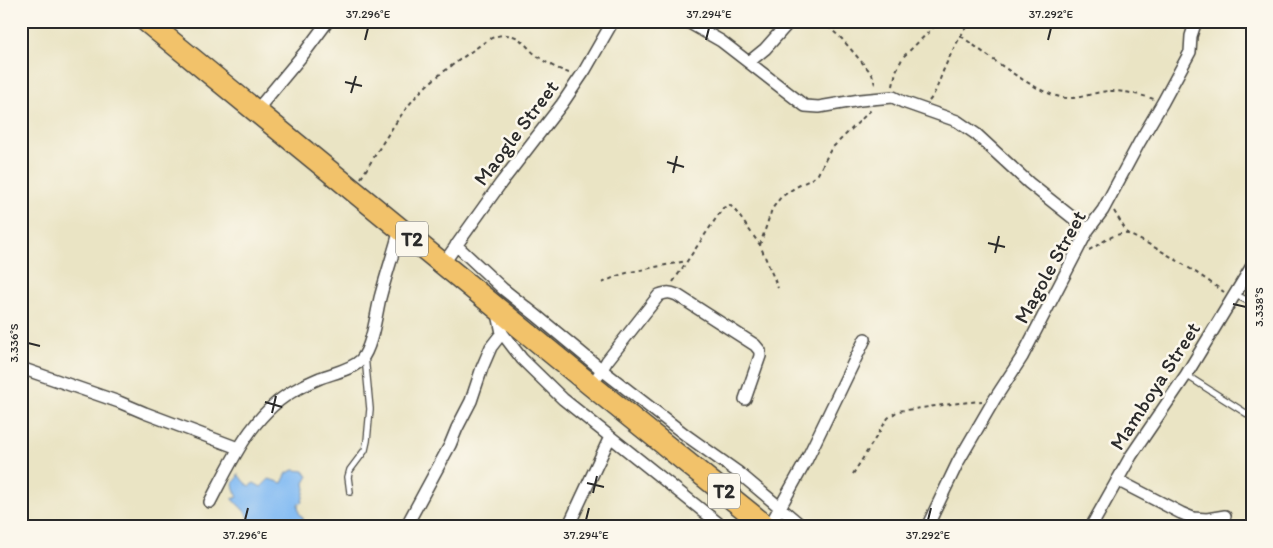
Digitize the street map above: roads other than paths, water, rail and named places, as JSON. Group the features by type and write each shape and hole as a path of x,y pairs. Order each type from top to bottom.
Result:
{"highway":[{"name":"T2","path":"146,21 496,307 597,378 768,527"}],"street":[{"path":"256,111 328,21"},
{"name":"Maogle Street","path":"443,264 501,183 562,104 613,21"},
{"path":"686,21 721,41 805,106 819,107 884,98 957,121 976,134 1030,183 1088,230"},
{"path":"749,62 765,49 790,21"},
{"name":"Magole Street","path":"927,527 958,462 994,400 1022,357 1088,230 1103,210 1190,52 1196,21"},
{"path":"210,502 238,448 262,417 281,398 320,378 343,371 360,361 365,354 400,229"},
{"path":"456,245 503,289 537,316 597,378 687,436 739,473 803,527"},
{"name":"Mamboya Street","path":"1091,527 1131,456 1186,375 1252,266"},
{"path":"597,378 607,361 659,295 666,292 677,295 756,345 760,356 745,398"},
{"path":"496,307 502,333 522,359 563,399 723,527"},
{"path":"407,527 464,417 492,347 502,333"},
{"path":"768,527 806,460 866,339"},
{"path":"21,368 119,402 145,414 238,448"},
{"path":"568,527 610,437"},
{"path":"1118,480 1181,514 1193,518 1207,519 1225,516"}],"lane":[{"path":"1233,296 1252,303"},
{"path":"350,492 348,477 350,470 364,450 369,427 370,409 365,354"},
{"path":"1186,375 1252,417"}],"water":[{"path":"294,470 304,471 308,476 304,483 305,489 302,502 298,504 299,513 304,523 300,522 299,527 252,527 248,515 232,499 238,497 233,483 237,479 238,474 249,486 254,483 261,487 269,479 282,483 287,473"}]}
